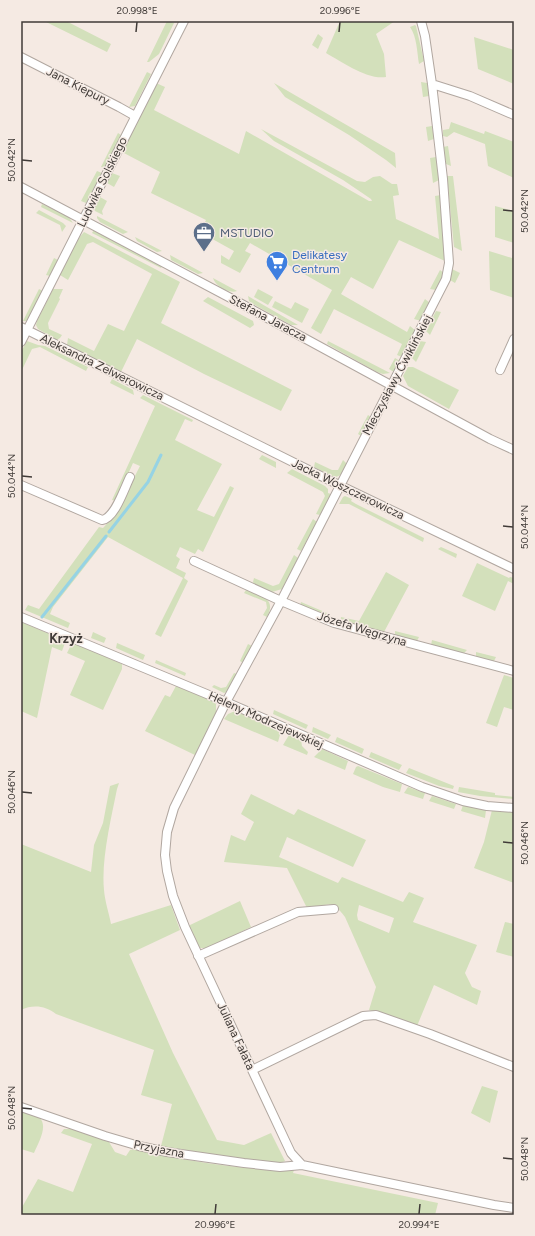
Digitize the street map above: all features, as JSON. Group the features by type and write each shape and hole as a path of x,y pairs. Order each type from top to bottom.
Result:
{"street":[{"name":"Ludwika Solskiego","path":"21,342 24,329 83,220 184,21"},
{"name":"Mieczysławy Ćwiklińskiej","path":"226,702 281,601 339,485 392,386 446,279 449,263 444,186 432,84 425,36 421,21"},
{"name":"Jana Kiepury","path":"21,57 135,116"},
{"path":"432,84 470,96 514,115"},
{"name":"Stefana Jaracza","path":"21,188 490,439 514,450"},
{"name":"Aleksandra Zelwerowicza","path":"24,329 183,407"},
{"path":"500,370 514,339"},
{"name":"Jacka Woszczerowicza","path":"183,407 339,485 514,569"},
{"path":"21,485 102,520 106,520 112,514 130,477"},
{"name":"Józefa Węgrzyna","path":"194,561 281,601 334,623 514,671"},
{"name":"Heleny Modrzejewskiej","path":"21,617 226,702 422,788 463,801 487,806 514,808"},
{"name":"Juliana Fałata","path":"226,702 174,808 166,832 165,855 167,871 173,896 198,956 291,1153 302,1165"},
{"path":"198,956 298,912 334,909"},
{"path":"252,1070 363,1016 376,1015 430,1034 514,1067"},
{"name":"Przyjazna","path":"21,1107 105,1136 167,1152 280,1167 302,1165"},
{"path":"302,1165 514,1208"}],"green space":[{"path":"44,21 66,21 111,44 107,52"},
{"path":"167,21 174,23 159,54 147,62"},
{"path":"340,21 395,21 376,34 384,54 386,77 371,76 363,73 326,53"},
{"path":"415,25 424,61 419,64 415,40 410,27"},
{"path":"318,34 323,38 318,49 312,45"},
{"path":"474,37 514,50 514,84 478,69"},
{"path":"147,72 151,74 135,106 129,107"},
{"path":"421,82 427,83 429,96 423,97"},
{"path":"156,83 165,87 154,110 239,154 246,131 369,201 372,201 343,180 274,141 261,129 357,181 365,182 373,177 380,176 392,184 397,184 399,195 393,196 396,219 439,239 435,196 441,195 445,261 399,240 373,289 351,277 341,294 407,332 410,326 416,331 402,357 397,355 402,344 334,309 321,334 311,328 332,290 250,243 245,251 251,254 240,273 221,263 221,255 229,260 234,251 207,236 208,233 201,230 206,220 151,193 160,172 122,152"},
{"path":"274,83 395,153 396,168 349,135 285,97"},
{"path":"451,122 484,134 485,131 514,142 514,178 488,166 485,144 454,132 447,137 443,136 443,130 449,129"},
{"path":"432,126 434,139 428,141 426,127"},
{"path":"118,133 121,135 105,168 101,167"},
{"path":"448,146 451,166 446,164 443,147"},
{"path":"436,157 439,180 433,183 430,158"},
{"path":"97,171 102,173 86,203 81,201"},
{"path":"112,173 120,176 114,187 107,183"},
{"path":"447,176 453,176 462,251 454,247"},
{"path":"100,197 107,201 102,211 103,215 94,209"},
{"path":"42,204 68,216 73,223 41,207"},
{"path":"495,206 514,211 514,243 495,237"},
{"path":"39,210 63,223 66,226 62,232 60,225 36,213"},
{"path":"97,216 128,232 123,234 100,222"},
{"path":"94,230 162,266 161,268 92,233"},
{"path":"84,232 180,282 161,323 292,390 281,411 204,374 137,339 121,372 67,345 68,338 94,351 108,324 124,331 152,274 93,242 87,244 68,280 60,275 78,239"},
{"path":"135,237 162,251 157,252 137,241"},
{"path":"489,251 512,258 514,252 514,298 490,290"},
{"path":"170,255 203,273 198,274 171,260"},
{"path":"54,258 58,260 50,276 46,275"},
{"path":"452,269 460,273 455,283 450,280"},
{"path":"440,270 444,273 436,290 430,289"},
{"path":"213,278 237,291 234,292 223,289 216,284"},
{"path":"39,289 43,291 29,318 26,321 23,321"},
{"path":"53,289 63,289 59,298 60,299 48,323 49,329 62,335 57,340 38,329 36,325"},
{"path":"258,289 273,297 268,305 254,297"},
{"path":"248,296 298,325 291,325 253,304 249,301"},
{"path":"208,297 253,321 254,325 250,328 203,301"},
{"path":"425,299 430,303 421,321 414,319"},
{"path":"275,301 291,309 295,302 309,309 302,323 272,307"},
{"path":"436,311 441,312 430,335 426,331"},
{"path":"27,341 45,346 88,367 86,371 40,347 32,349 21,372 21,352"},
{"path":"328,341 390,373 383,374 377,372 327,344"},
{"path":"420,341 426,342 416,362 412,358"},
{"path":"395,358 400,361 394,372 389,369"},
{"path":"408,367 413,367 459,390 449,409 408,386 403,376"},
{"path":"112,379 133,390 134,395 110,383"},
{"path":"143,395 193,420 192,422 185,419 175,440 222,464 197,510 214,517 230,486 234,488 203,552 198,549 195,554 180,547 176,556 180,559 176,568 186,573 184,578 188,581 161,637 155,634 183,578 108,537 53,607 50,614 70,623 68,628 25,610 28,605 39,609 99,527 103,528 115,515 140,466 133,463 116,501 112,500 155,406 140,398"},
{"path":"368,415 371,417 361,436 358,434"},
{"path":"262,455 276,462 276,468 259,459"},
{"path":"343,460 347,464 337,477 314,467 315,462 332,470 338,470"},
{"path":"292,469 328,489 328,493 331,494 320,515 316,514 325,496 323,492 287,473"},
{"path":"345,496 352,499 351,501 356,504 424,538 423,542 349,504 339,504"},
{"path":"313,519 317,522 301,551 297,549"},
{"path":"441,547 457,554 456,558 438,549"},
{"path":"294,555 298,558 282,589 272,592 254,584 254,578 273,586 279,584"},
{"path":"477,563 509,578 514,578 514,584 508,581 495,611 462,596"},
{"path":"386,572 409,585 384,632 340,622 341,617 359,621"},
{"path":"246,590 262,596 269,602 270,611 267,617 263,615 267,608 266,602 244,593"},
{"path":"301,602 327,613 325,616 300,606"},
{"path":"21,622 64,640 65,643 62,651 52,647 37,718 21,711"},
{"path":"395,631 419,637 417,641 395,636"},
{"path":"93,632 106,638 104,643 91,638"},
{"path":"432,640 467,650 464,653 431,645"},
{"path":"74,643 122,664 122,669 103,710 70,695 85,661 67,653 71,645"},
{"path":"117,643 145,655 143,660 116,648"},
{"path":"248,644 252,646 243,663 240,661"},
{"path":"476,652 496,657 494,661 476,657"},
{"path":"156,660 186,673 185,676 155,663"},
{"path":"234,673 237,674 226,692 224,693 212,687 214,685 221,688 226,687"},
{"path":"504,675 514,678 514,710 504,707 497,727 486,723"},
{"path":"176,686 213,701 216,704 216,715 195,755 145,731 165,695 170,697"},
{"path":"274,710 308,725 306,729 273,714"},
{"path":"235,711 281,731 278,742 224,719 228,714"},
{"path":"313,727 331,735 328,739 312,732"},
{"path":"289,735 301,740 302,746 308,752 307,755 283,745"},
{"path":"337,737 364,749 362,754 335,742"},
{"path":"322,749 348,761 345,770 314,757"},
{"path":"371,752 402,765 399,770 369,757"},
{"path":"358,766 402,784 400,792 383,787 353,774"},
{"path":"409,768 454,786 453,789 439,786 406,773"},
{"path":"119,783 109,826 103,878 111,924 171,905 180,930 129,954 173,1053 217,1140 244,1145 271,1133 285,1161 280,1163 254,1161 161,1146 172,1104 141,1095 154,1050 56,1014 48,1009 30,1007 21,1010 21,844 91,872 94,845 103,823 110,786"},
{"path":"408,787 425,793 423,799 404,793"},
{"path":"459,787 495,793 495,795 514,797 514,799 480,796 458,792"},
{"path":"251,794 294,815 298,809 366,840 353,867 287,837 279,857 338,883 342,877 403,902 409,892 424,898 413,922 477,945 465,973 472,987 481,991 477,1005 434,985 417,1026 369,1010 376,987 345,917 340,911 331,905 307,908 287,868 224,862 231,835 245,841 254,822 241,814","holes":["359,905 394,918 389,933 358,920 357,915"]},
{"path":"432,796 456,804 454,809 429,801"},
{"path":"463,805 486,810 485,818 461,811"},
{"path":"492,810 514,812 514,883 474,868 484,842"},
{"path":"240,901 251,927 208,948 200,948 188,926"},
{"path":"505,922 514,924 514,957 496,952"},
{"path":"482,1086 498,1091 490,1123 471,1113"},
{"path":"21,1110 39,1117 42,1121 42,1135 34,1153 21,1149"},
{"path":"64,1129 74,1129 109,1142 115,1152 126,1156 130,1150 134,1149 233,1167 294,1170 293,1173 438,1203 435,1215 21,1215 21,1209 38,1179 73,1192 92,1144 61,1133"}],"waterway":[{"path":"109,532 148,482 161,455"},
{"path":"42,617 106,536"}],"place":[{"name":"MSTUDIO","path":"204,252"},
{"name":"Delikatesy Centrum","path":"277,282"}],"district":[{"name":"Krzyż","path":"66,638"}]}
